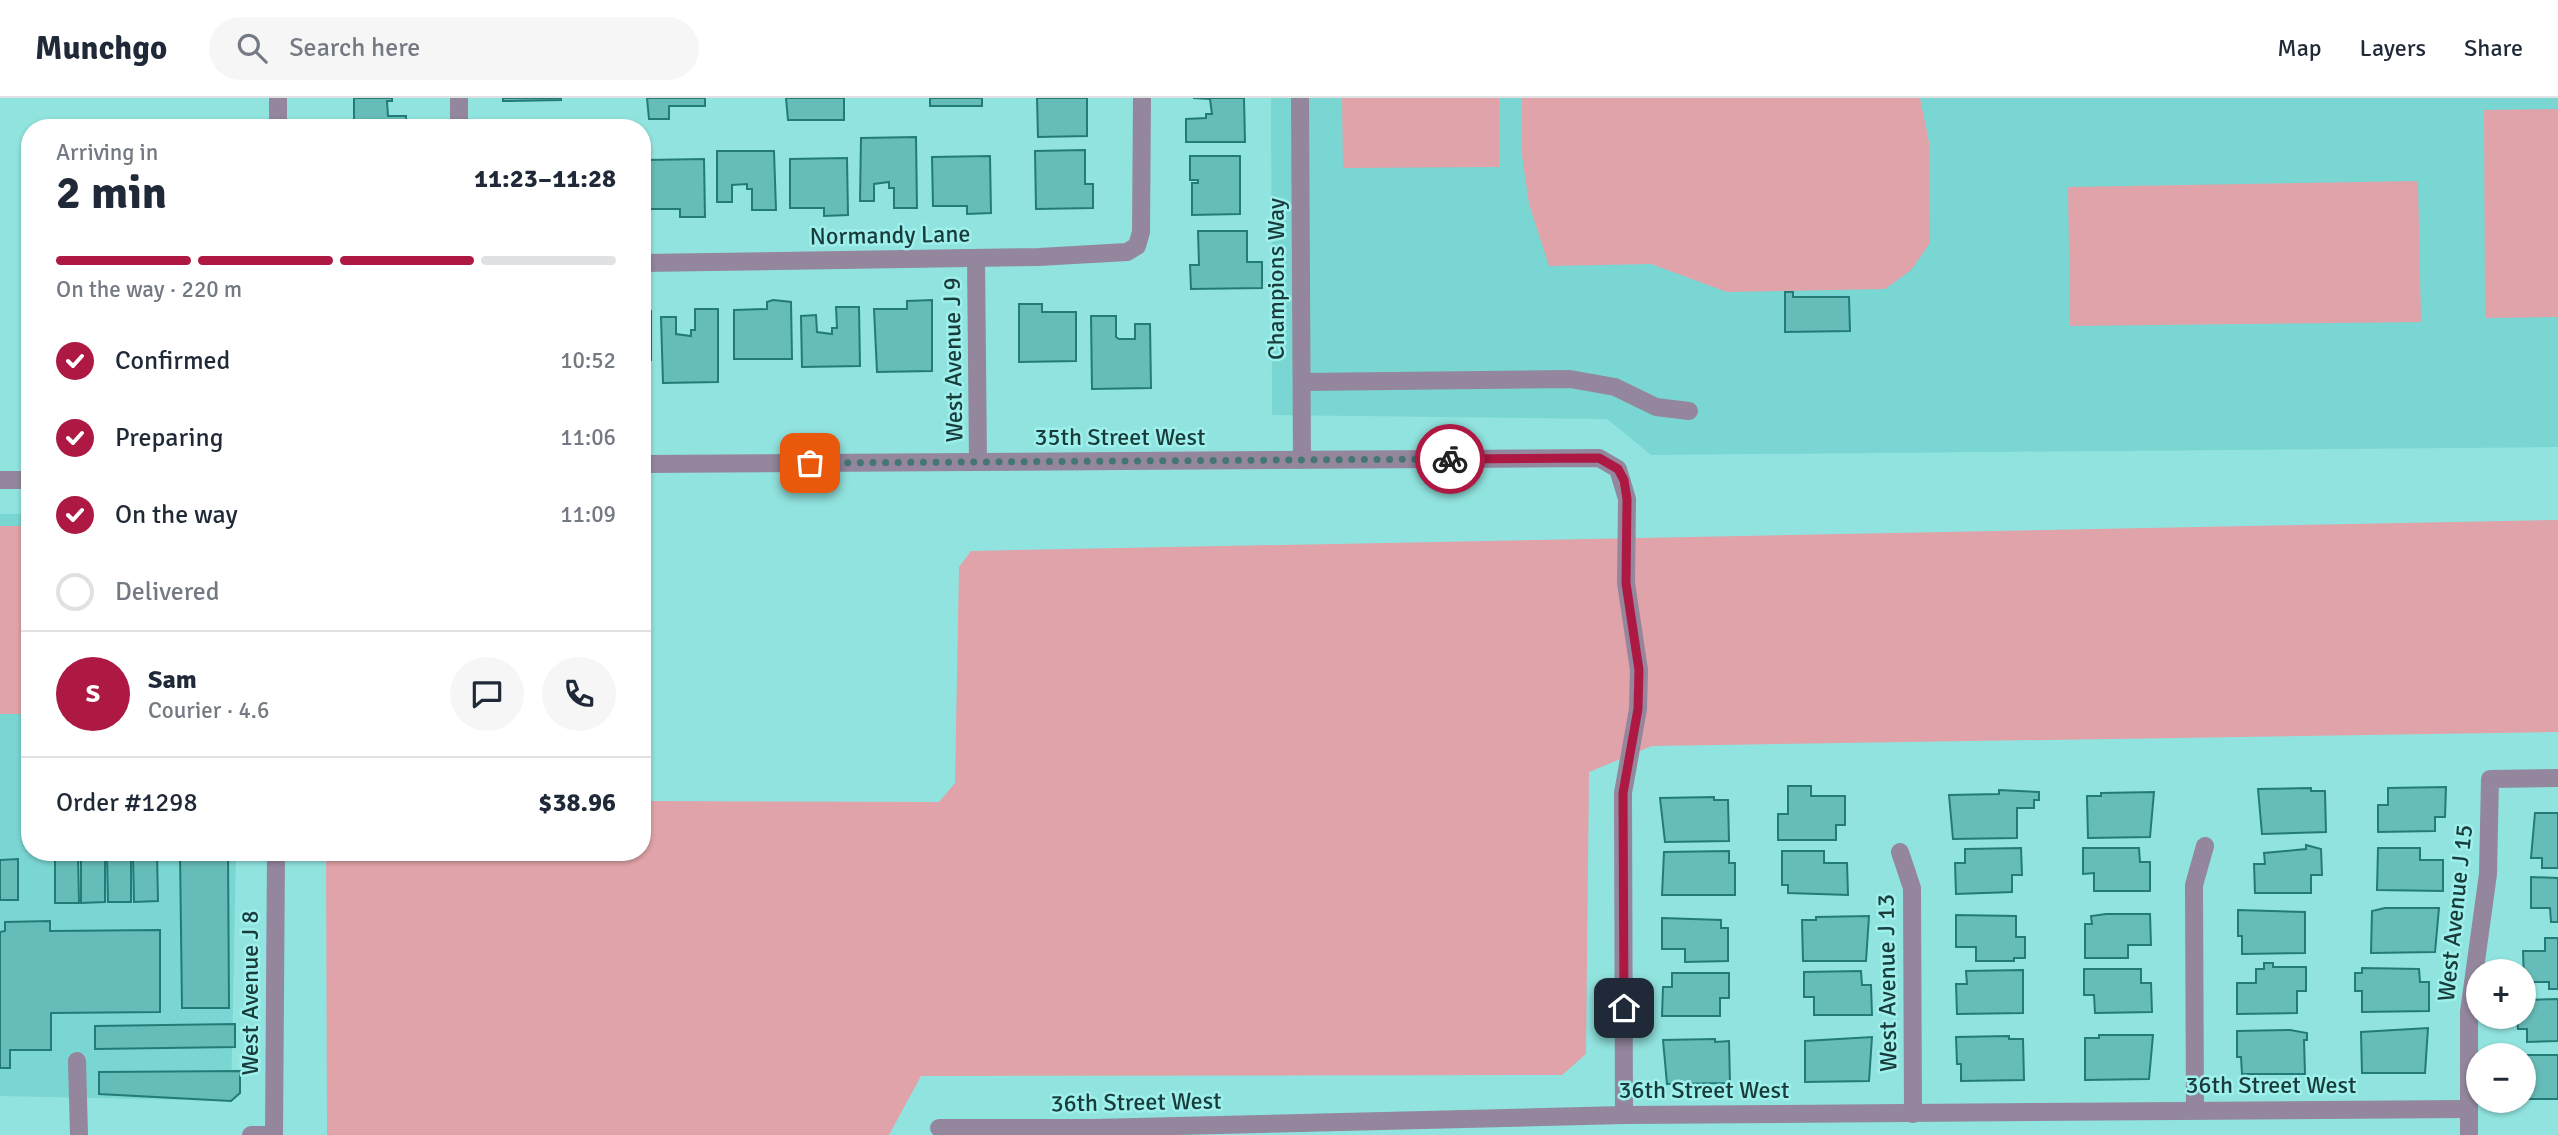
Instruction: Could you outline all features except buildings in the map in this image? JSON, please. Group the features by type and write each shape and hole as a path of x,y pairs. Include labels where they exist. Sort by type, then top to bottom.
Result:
{"street":[{"path":"278,98 278,119"},
{"path":"459,98 459,119"},
{"name":"Normandy Lane","path":"651,263 976,258 1127,252 1137,246 1142,220 1142,98"},
{"name":"Champions Way","path":"1300,98 1302,460"},
{"name":"West Avenue J 9","path":"976,258 978,463"},
{"path":"1302,382 1570,379 1615,387 1656,407 1689,411"},
{"name":"35th Street West","path":"651,464 1599,458 1618,469 1627,499 1626,583 1639,683 1638,709 1623,793 1624,1115"},
{"path":"0,480 21,480"},
{"name":"West Avenue J 15","path":"2469,1043 2469,1012 2488,874 2490,779 2558,778"},
{"path":"2195,1110 2194,885 2205,846"},
{"name":"West Avenue J 13","path":"1900,852 1912,888 1913,1114"},
{"name":"West Avenue J 8","path":"274,1135 276,861"},
{"path":"77,1061 79,1135"},
{"name":"36th Street West","path":"939,1128 1095,1132 1624,1115 2466,1109"},
{"name":"West Avenue J 15","path":"2468,1113 2469,1135"},
{"path":"251,1135 274,1135"}],"shaded area":[{"path":"1271,98 2558,98 2558,447 1651,455 1607,419 1272,415"},
{"path":"1342,98 1499,98 1499,167 1343,168"},
{"path":"1522,98 1920,98 1929,142 1930,243 1911,270 1885,289 1727,292 1651,264 1549,266 1529,204 1522,155"},
{"path":"2558,109 2558,317 2485,318 2484,110"},
{"path":"2418,181 2421,322 2070,326 2068,187"},
{"path":"0,514 21,514 21,861 236,861 231,1101 0,1096"},
{"path":"2558,520 2558,732 1652,746 1589,772 1586,1054 1562,1075 921,1076 889,1135 327,1135 326,861 651,861 651,801 939,802 955,783 959,567 971,551"},
{"path":"0,526 21,526 21,714 0,714"}],"way so far":[{"path":"810,463 1450,459"}],"route":[{"path":"1450,459 1599,458 1618,469 1624,480 1627,499 1626,583 1639,670 1638,709 1623,793 1624,1008"}]}
